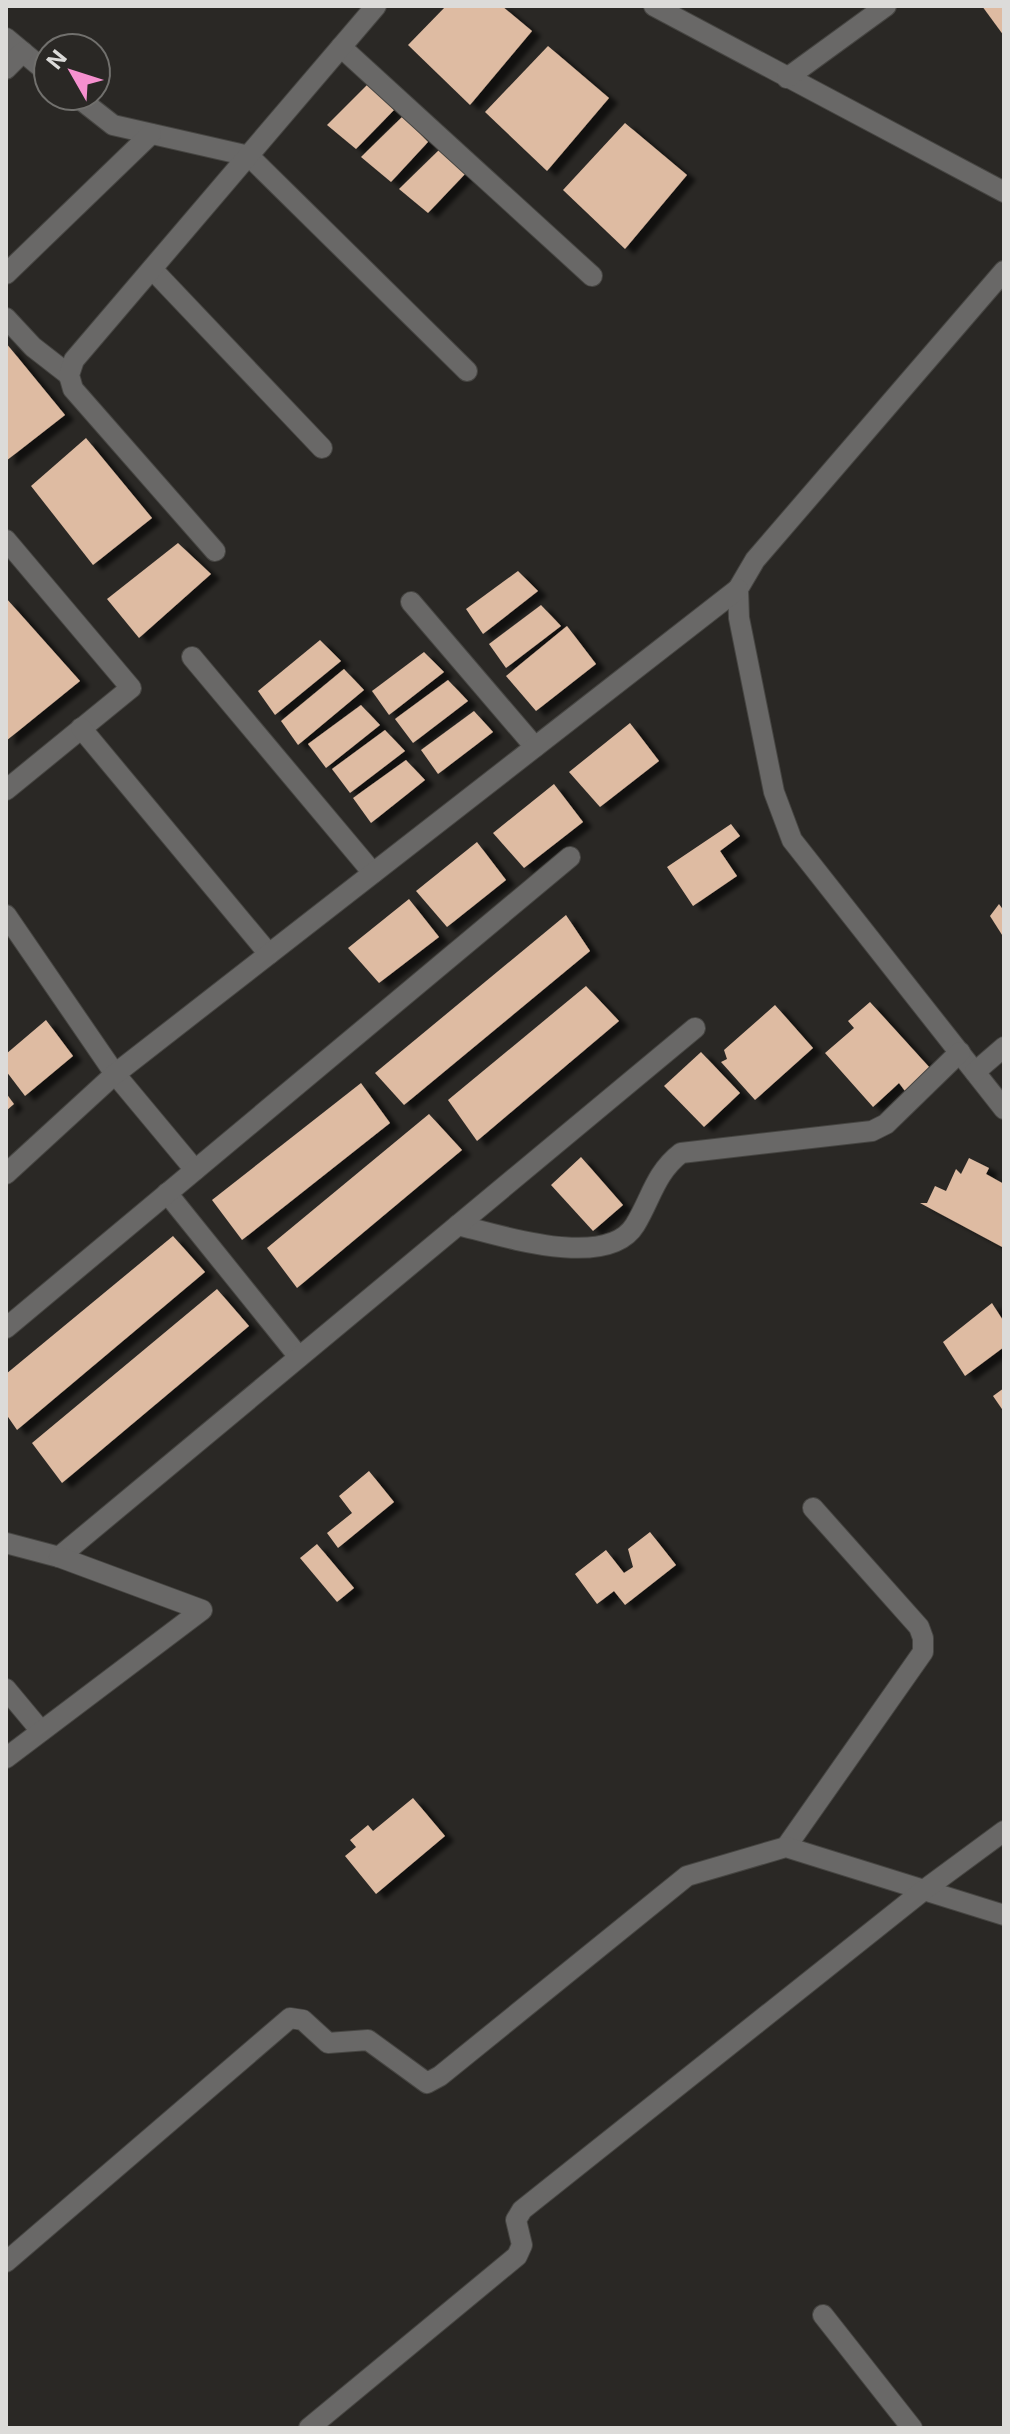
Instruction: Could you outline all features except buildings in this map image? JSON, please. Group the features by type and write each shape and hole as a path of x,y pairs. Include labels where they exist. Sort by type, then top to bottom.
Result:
{"street":[{"path":"215,551 73,389 69,375 74,360 376,6"},
{"path":"654,6 1004,192"},
{"path":"787,78 886,6"},
{"path":"6,38 32,60"},
{"path":"341,47 592,276"},
{"path":"6,69 23,52"},
{"path":"96,112 113,125 249,156 467,371"},
{"path":"6,274 151,134"},
{"path":"152,269 322,448"},
{"path":"6,1174 115,1074 738,589 755,560 1004,271"},
{"path":"6,318 33,347 69,375"},
{"path":"6,540 131,688 6,790"},
{"path":"738,589 739,618 782,820 792,840 1004,1109"},
{"path":"411,602 535,747"},
{"path":"192,657 373,873"},
{"path":"81,728 269,954"},
{"path":"6,1328 570,857"},
{"path":"6,915 115,1074 195,1170"},
{"path":"59,1557 695,1028"},
{"path":"975,1072 1004,1047"},
{"path":"458,1225 557,1248 608,1244 622,1239 634,1227 665,1166 681,1153 872,1131 886,1124 960,1052"},
{"path":"167,1193 299,1357"},
{"path":"786,1847 923,1652 919,1627 813,1508"},
{"path":"6,1543 59,1557 202,1610 6,1758"},
{"path":"6,1689 41,1731"},
{"path":"309,2428 517,2256 522,2245 516,2220 522,2210 924,1890 1004,1831"},
{"path":"6,2262 290,2018 303,2020 328,2043 368,2040 427,2083 440,2076 687,1876 786,1847 1004,1915"},
{"path":"823,2315 912,2428"}]}
